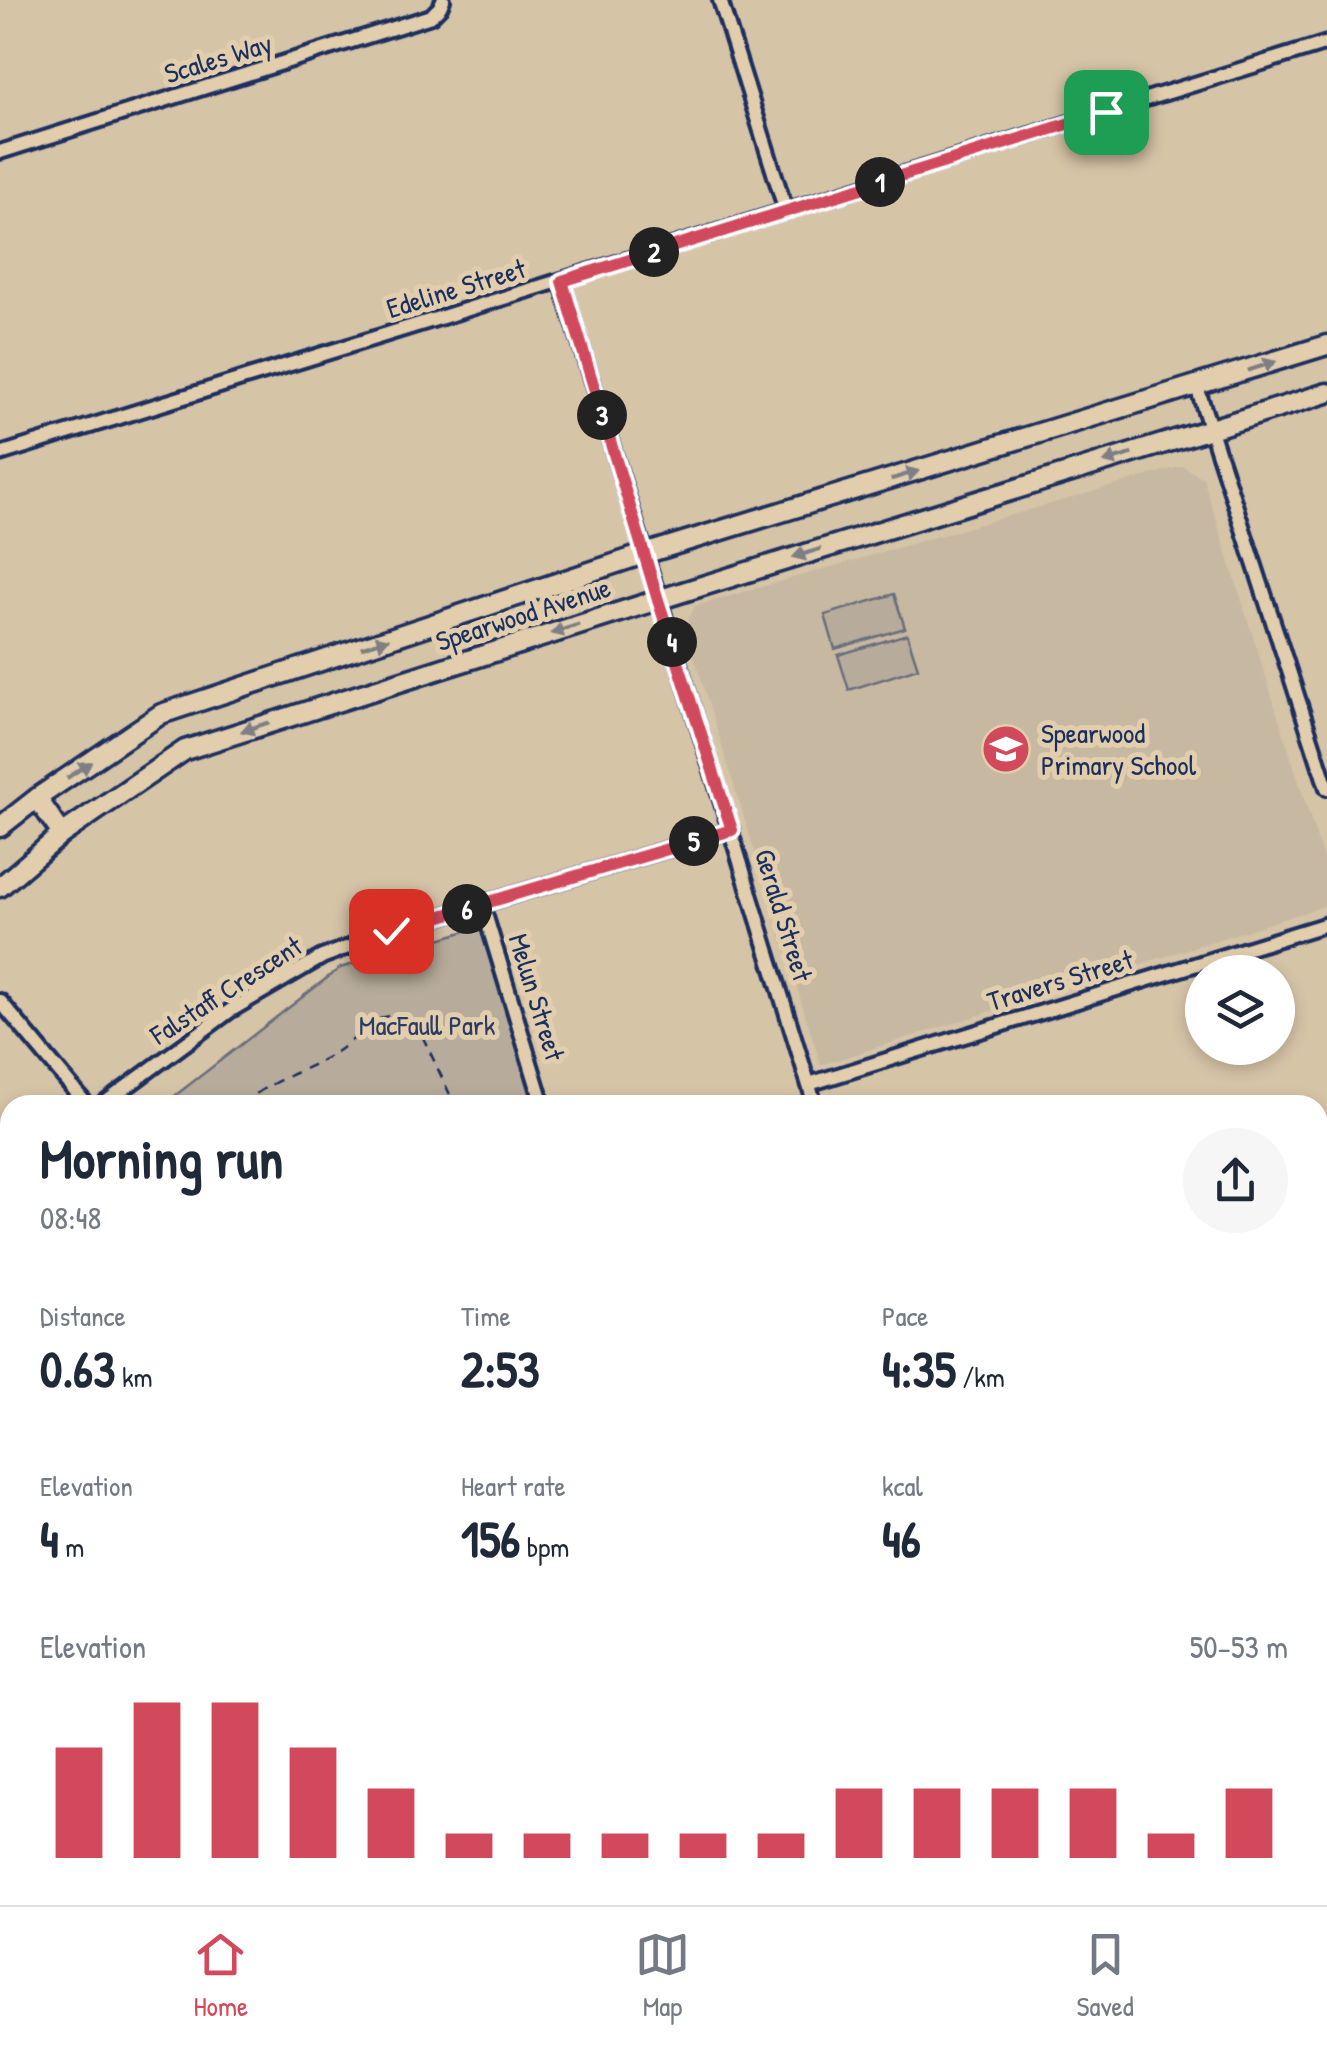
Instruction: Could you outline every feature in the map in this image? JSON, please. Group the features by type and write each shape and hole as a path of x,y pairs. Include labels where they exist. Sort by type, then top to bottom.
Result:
{"main road":[{"name":"Spearwood Avenue","path":"0,827 36,798 161,714 644,554 1327,345"},
{"name":"Spearwood Avenue","path":"0,887 62,834 184,750 1327,393"},
{"path":"36,798 62,834"}],"street":[{"name":"Scales Way","path":"0,152 431,16 443,0"},
{"path":"720,0 786,211"},
{"name":"Edeline Street","path":"0,454 1327,43"},
{"name":"Gerald Street","path":"562,281 812,1095"},
{"path":"1197,386 1327,788"},
{"name":"Falstaff Crescent","path":"115,1095 230,1010 322,957 391,931 732,830"},
{"name":"Melun Street","path":"482,904 540,1095"},
{"name":"Travers Street","path":"809,1084 1327,924"},
{"path":"0,1001 80,1095"}],"path":[{"path":"256,1095 280,1078 337,1052 377,1021 404,1016 419,1028 450,1095"}],"shaded area":[{"name":"Spearwood Primary School","path":"1182,466 1203,478 1327,871 1327,905 821,1065 685,627 695,606"}],"green space":[{"path":"894,594 905,628 835,649 825,615"},
{"path":"907,634 918,668 849,690 838,655"},
{"name":"MacFaull Park","path":"480,927 532,1095 176,1095 340,968"}],"place":[{"name":"Spearwood Primary School","path":"1006,749"}],"route":[{"path":"391,931 732,830 562,281 1106,112"}]}
